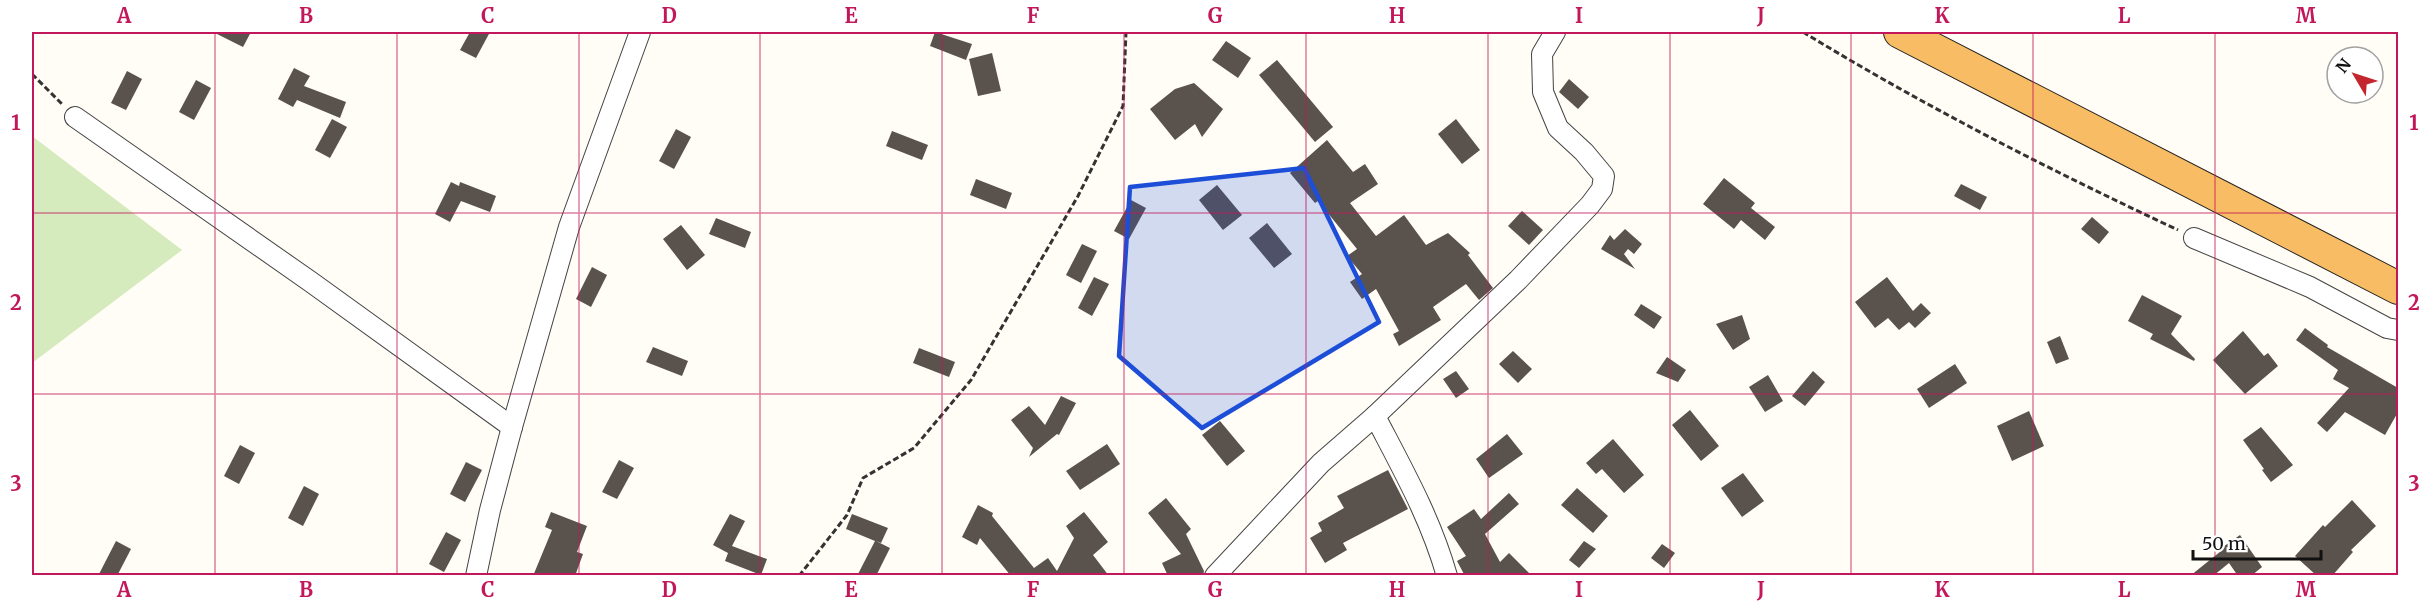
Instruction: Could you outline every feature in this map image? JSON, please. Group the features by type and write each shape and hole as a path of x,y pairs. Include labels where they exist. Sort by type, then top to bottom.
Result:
{"highway":[{"path":"1900,32 2398,288"}],"street":[{"path":"476,576 490,510 568,227 640,32"},
{"path":"1215,576 1321,463 1375,416 1518,280 1590,205 1602,189 1604,176 1584,152 1558,128 1542,92 1542,54 1555,32"},
{"path":"75,117 302,275 512,427"},
{"path":"2194,238 2310,287 2387,328 2398,330"},
{"path":"1375,416 1422,507 1436,539 1447,576"}],"path":[{"path":"799,576 847,515 863,478 914,448 971,380 1078,196 1123,106 1126,32"},
{"path":"1803,32 1864,69 2066,178 2194,238"},
{"path":"32,74 75,117"}],"highlighted area":[{"path":"1304,168 1379,322 1202,428 1119,356 1130,187"}],"green space":[{"path":"32,136 182,250 32,363"}],"building":[{"path":"213,32 251,32 243,47"},
{"path":"470,32 490,32 476,58 460,50"},
{"path":"935,32 972,44 966,60 930,46"},
{"path":"1226,41 1251,58 1238,78 1212,60"},
{"path":"992,53 1001,91 978,96 969,59"},
{"path":"1277,60 1333,127 1315,142 1259,75"},
{"path":"294,68 310,76 304,86 346,102 340,118 297,100 293,107 278,99"},
{"path":"127,71 142,79 126,110 111,103"},
{"path":"1569,79 1589,97 1578,109 1559,92"},
{"path":"196,80 211,88 194,120 179,112"},
{"path":"1194,83 1223,109 1202,137 1195,124 1175,140 1150,109 1175,89"},
{"path":"332,119 347,127 330,158 315,150"},
{"path":"1456,119 1480,150 1462,164 1438,134"},
{"path":"676,129 691,137 674,169 659,161"},
{"path":"892,131 928,145 922,160 886,146"},
{"path":"1327,140 1353,172 1365,164 1378,184 1350,203 1376,236 1404,215 1426,245 1448,233 1470,253 1468,255 1493,288 1479,300 1466,284 1433,307 1441,320 1399,346 1393,334 1399,331 1376,289 1362,299 1350,282 1362,274 1347,256 1357,249 1318,201 1315,203 1290,173"},
{"path":"1724,178 1755,203 1751,208 1775,227 1765,240 1741,220 1734,229 1703,204"},
{"path":"976,179 1012,193 1006,209 970,195"},
{"path":"451,182 459,186 460,182 496,196 490,212 461,201 450,222 435,214"},
{"path":"1961,184 1987,197 1980,210 1954,196"},
{"path":"1217,185 1242,215 1223,230 1199,200"},
{"path":"1131,200 1146,208 1129,239 1114,231"},
{"path":"1522,211 1543,230 1529,245 1508,226"},
{"path":"2092,217 2109,232 2099,244 2081,229"},
{"path":"716,218 751,232 745,248 709,234"},
{"path":"1267,223 1292,254 1274,268 1249,238"},
{"path":"681,225 705,255 687,270 663,239"},
{"path":"1625,229 1642,244 1634,254 1628,249 1624,254 1635,269 1601,249 1610,235 1614,240"},
{"path":"1082,244 1097,251 1081,283 1066,275"},
{"path":"592,267 607,275 591,307 576,299"},
{"path":"1094,277 1109,284 1092,316 1078,308"},
{"path":"1887,277 1913,311 1921,303 1931,313 1915,328 1909,322 1899,330 1888,318 1875,328 1855,302"},
{"path":"2142,295 2182,316 2171,334 2195,359 2194,361 2150,339 2153,334 2128,321"},
{"path":"1641,304 1662,317 1654,329 1634,315"},
{"path":"1742,315 1750,339 1733,350 1716,324"},
{"path":"2305,328 2328,345 2327,347 2398,388 2398,412 2385,435 2345,412 2327,432 2317,423 2349,388 2333,379 2338,370 2296,340"},
{"path":"2243,331 2264,356 2268,353 2278,366 2245,394 2213,360"},
{"path":"2060,336 2069,359 2056,364 2047,342"},
{"path":"653,347 688,361 682,376 646,362"},
{"path":"919,348 955,362 949,377 913,363"},
{"path":"1513,351 1532,369 1518,383 1499,364"},
{"path":"1667,357 1686,370 1678,382 1656,373"},
{"path":"1955,364 1967,383 1929,408 1917,389"},
{"path":"1456,371 1469,389 1456,398 1443,379"},
{"path":"1813,371 1825,382 1805,406 1792,396"},
{"path":"1768,375 1783,401 1765,412 1749,387"},
{"path":"1061,396 1076,403 1059,435 1057,434 1029,457 1033,448 1011,420 1029,406 1045,425"},
{"path":"1690,410 1719,446 1701,461 1672,425"},
{"path":"2029,411 2044,446 2012,461 1997,426"},
{"path":"1220,421 1245,451 1227,466 1202,435"},
{"path":"2261,427 2293,465 2271,482 2243,440"},
{"path":"1507,434 1523,454 1489,478 1476,459"},
{"path":"1613,439 1644,475 1624,493 1602,469 1596,474 1586,463"},
{"path":"1107,444 1120,464 1080,490 1066,471"},
{"path":"240,445 255,453 239,484 224,476"},
{"path":"619,460 634,468 617,499 602,492"},
{"path":"466,462 482,470 465,502 450,494"},
{"path":"1388,470 1408,509 1343,543 1347,550 1325,563 1310,538 1322,531 1318,523 1344,508 1337,496"},
{"path":"1743,473 1764,501 1742,517 1721,488"},
{"path":"304,486 319,494 303,526 288,518"},
{"path":"1577,488 1608,516 1593,533 1561,505"},
{"path":"1509,493 1519,504 1485,534 1500,562 1509,553 1532,576 1465,576 1457,561 1466,556 1447,527 1474,509 1481,519"},
{"path":"1166,498 1191,529 1186,534 1204,571 1203,576 1168,576 1162,563 1181,554 1148,513"},
{"path":"2352,500 2376,526 2351,550 2353,552 2332,576 2317,576 2295,556 2323,525 2325,527"},
{"path":"978,505 993,513 992,516 1034,568 1048,558 1057,571 1074,538 1066,526 1084,512 1108,542 1093,555 1109,576 1011,576 980,538 977,545 962,537"},
{"path":"551,512 587,526 577,552 583,554 575,576 533,576 552,530 545,527"},
{"path":"730,514 745,521 732,546 767,559 761,575 725,561 728,553 713,545"},
{"path":"852,514 888,528 881,543 876,541 890,548 876,576 857,576 875,541 846,529"},
{"path":"446,532 461,540 444,572 429,564"},
{"path":"2240,535 2262,567 2251,576 2238,576 2229,563 2213,576 2190,576 2221,551 2220,549"},
{"path":"116,541 131,549 117,576 98,576"},
{"path":"1584,541 1596,549 1579,568 1569,560"},
{"path":"1662,544 1675,553 1664,568 1651,558"}]}
